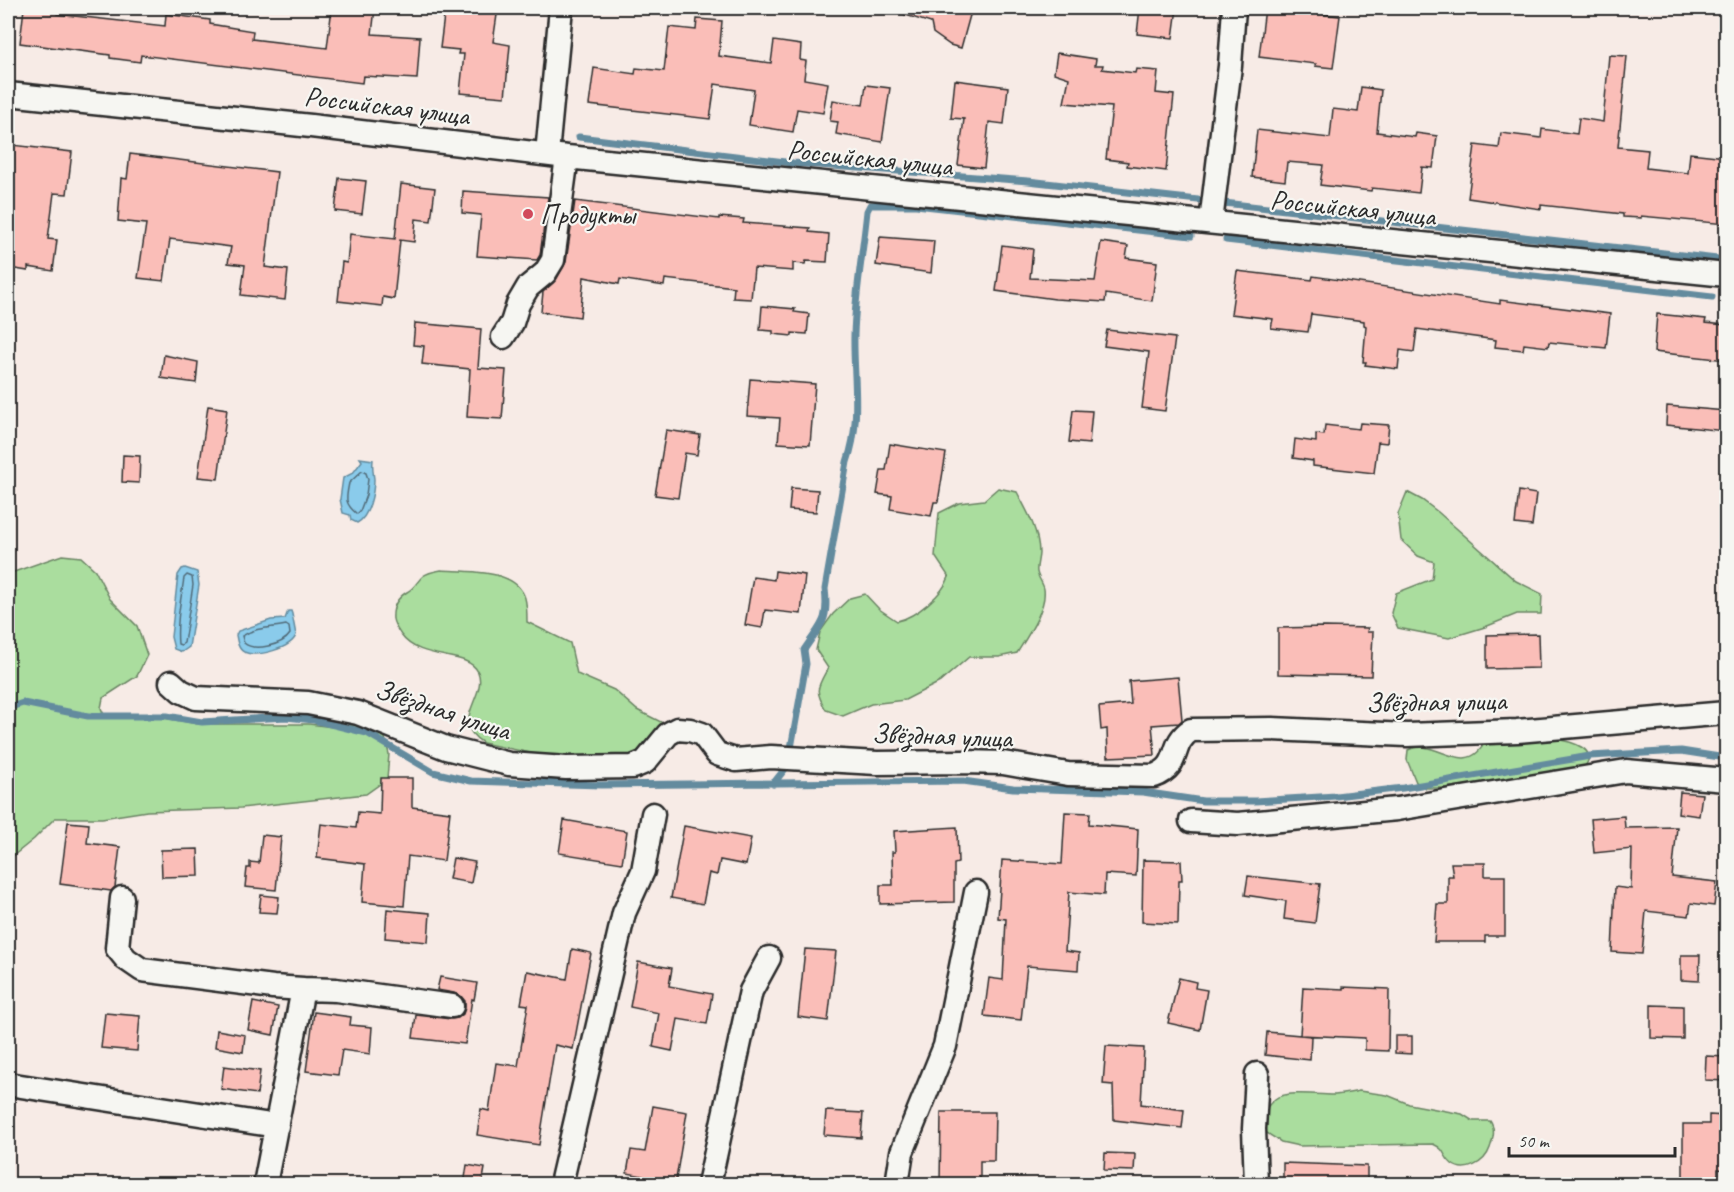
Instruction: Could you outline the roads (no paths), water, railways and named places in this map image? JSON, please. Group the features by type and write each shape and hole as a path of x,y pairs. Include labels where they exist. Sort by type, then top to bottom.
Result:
{"street":[{"path":"503,337 512,324 518,304 528,287 545,273 553,260 561,8"},
{"path":"1211,222 1230,66 1234,8"},
{"name":"Российская улица","path":"8,94 557,155 1726,275"},
{"name":"Звёздная улица","path":"171,682 181,692 196,698 308,703 358,713 447,748 474,756 509,764 566,768 633,767 645,762 668,734 677,729 702,734 717,754 735,760 771,757 877,763 983,762 1003,763 1068,774 1154,776 1164,772 1172,764 1180,737 1191,730 1272,729 1418,734 1517,730 1726,713"},
{"path":"1191,821 1238,824 1398,809 1626,771 1726,780"},
{"path":"561,1185 624,913 643,871 653,814"},
{"path":"897,1185 902,1152 945,1046 976,892"},
{"path":"122,898 117,948 126,959 142,970 273,987 336,990 452,1006"},
{"path":"709,1185 751,991 769,958"},
{"path":"266,1185 303,989"},
{"path":"1256,1185 1254,1129 1257,1074"},
{"path":"8,1084 278,1126"}],"water":[{"path":"360,458 373,460 374,485 368,510 357,523 351,520 350,515 343,513 340,499 343,478 353,473 362,461"},
{"path":"185,568 197,572 199,585 189,647 182,652 174,649 171,637 178,575"},
{"path":"288,611 291,611 296,635 288,644 273,651 257,654 250,654 240,649 236,635 238,631 271,620 285,619"}],"waterway":[{"path":"579,137 793,163 1028,181 1198,200"},
{"path":"1224,203 1726,260"},
{"path":"791,748 806,664 804,650 825,616 825,589 847,462 852,446 856,415 854,351 857,289 867,211 870,205 916,205 1191,236"},
{"path":"1226,240 1712,297"},
{"path":"8,708 23,703 88,716 167,716 202,722 286,717 314,720 367,733 433,772 471,781 601,785 963,781 1013,788 1143,792 1203,801 1255,801 1336,796 1403,788 1590,756 1681,751 1726,758"},
{"path":"773,784 788,765"}],"place":[{"name":"Продукты","path":"528,214"}]}
